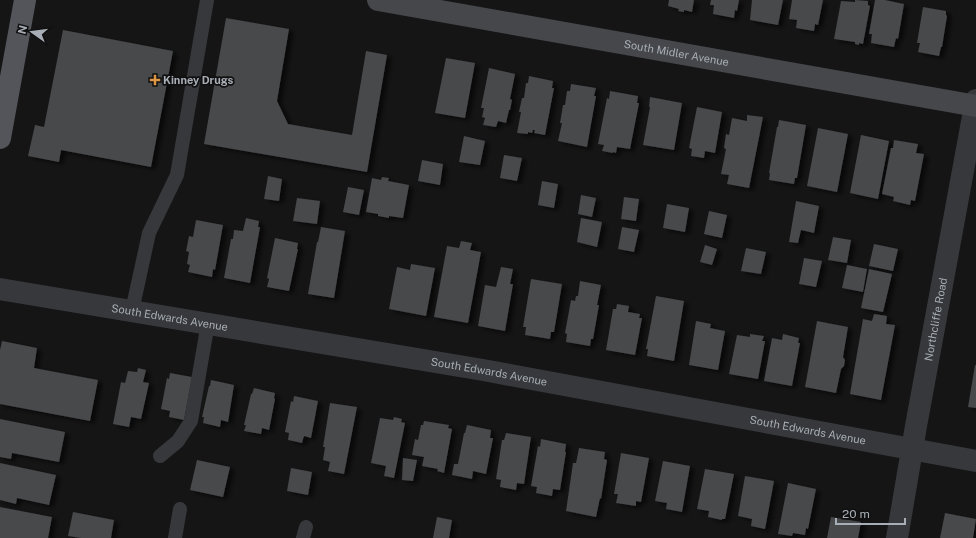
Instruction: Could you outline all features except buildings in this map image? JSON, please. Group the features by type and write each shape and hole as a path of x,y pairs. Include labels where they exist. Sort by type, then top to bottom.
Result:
{"main road":[{"path":"0,138 25,0"},
{"name":"South Midler Avenue","path":"378,0 976,104"}],"street":[{"name":"Northcliffe Road","path":"896,538 911,450 976,104"},
{"name":"South Edwards Avenue","path":"0,289 483,370 976,461"}],"lane":[{"path":"132,311 149,233 177,175 207,0"},
{"path":"160,456 178,441 191,422 208,323"},
{"path":"175,538 180,509"}],"place":[{"name":"Kinney Drugs","path":"155,80"}]}
